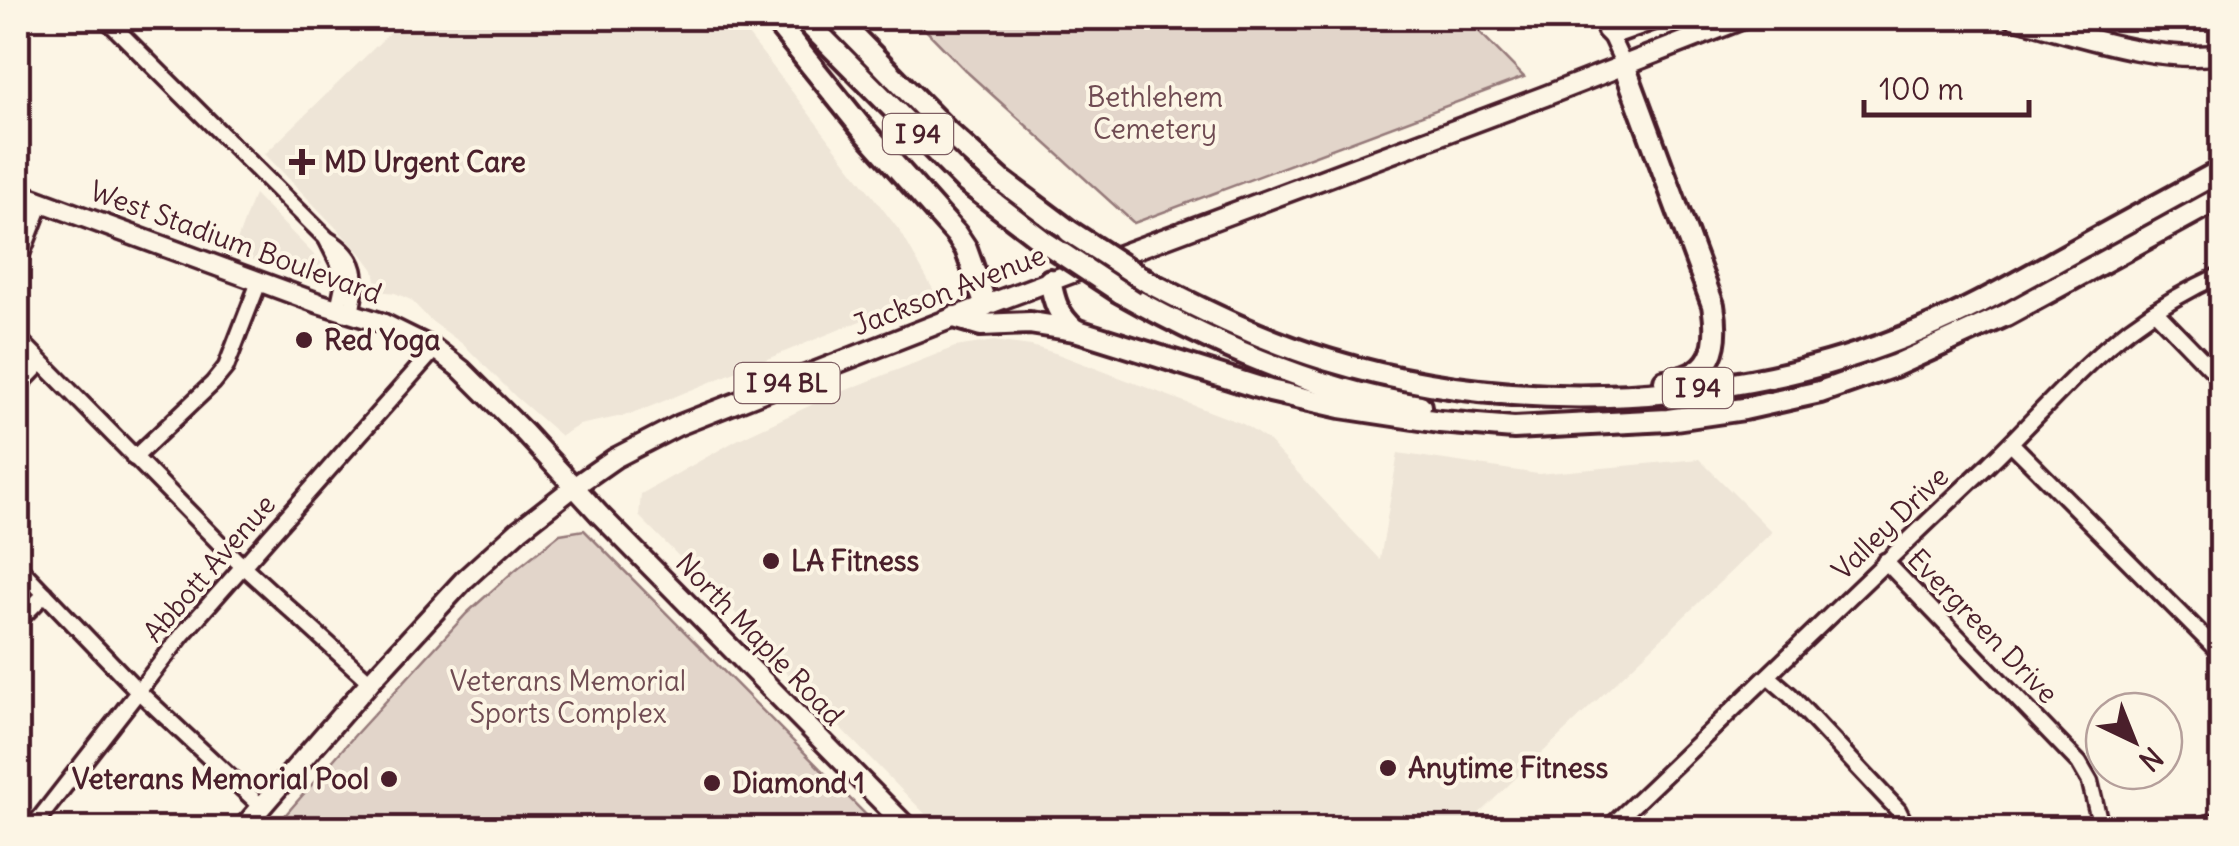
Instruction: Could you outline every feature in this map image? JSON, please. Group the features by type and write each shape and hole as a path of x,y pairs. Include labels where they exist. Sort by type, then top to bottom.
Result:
{"highway":[{"path":"773,18 860,126 956,234 966,249 986,304"},
{"name":"I 94","path":"802,18 966,182 1120,292 1251,357 1406,404 1468,413 1611,423 1668,420 1820,392 1894,366 2006,316 2222,198"},
{"name":"I 94","path":"836,18 1001,180 1069,231 1148,282 1211,314 1325,359 1425,383 1493,392 1628,396 1752,380 1867,351 1922,330 1993,295 2222,170"},
{"path":"1554,396 1690,376 1707,362 1716,339 1713,306 1624,65"},
{"path":"1050,280 1058,311 1076,330"},
{"path":"954,318 981,325 1030,322 1076,330 1270,391 1341,408 1514,428 1611,423"}],"main road":[{"name":"Jackson Avenue","path":"243,828 464,580 519,530 615,458 679,425 986,304 1745,18"},
{"path":"2013,18 2159,53 2222,54"},
{"name":"West Stadium Boulevard","path":"18,193 382,323 435,349 462,370 575,486"},
{"name":"North Maple Road","path":"575,486 908,828"}],"street":[{"path":"106,18 326,239 345,276 345,311"},
{"path":"1591,18 1611,37"},
{"path":"1599,18 1624,65"},
{"path":"1611,37 1664,18"},
{"path":"18,264 42,202"},
{"name":"Valley Drive","path":"1609,828 2103,352 2154,311 2222,274"},
{"path":"134,458 226,367 259,282"},
{"path":"2154,311 2222,380"},
{"path":"18,338 242,566 370,682"},
{"name":"Abbott Avenue","path":"32,828 182,634 435,349"},
{"path":"18,387 41,364"},
{"path":"2011,443 2222,655"},
{"name":"Evergreen Drive","path":"1885,562 2079,762 2090,782 2101,828"},
{"path":"18,566 138,691 262,806"},
{"path":"18,621 45,594"},
{"path":"1768,676 1898,810 1907,828"}],"shaded area":[{"path":"405,18 731,18 902,234 934,291 632,414 579,425 561,436 411,300 378,291 374,270 366,259 265,154"},
{"path":"254,194 322,263 308,280 233,252"},
{"path":"994,341 1055,353 1243,424 1267,440 1380,560 1398,453 1538,474 1699,459 1772,532 1464,828 939,828 754,640 740,618 639,516 641,494 737,440 824,399 955,347"}],"green space":[{"name":"Bethlehem Cemetery","path":"914,18 1466,18 1524,77 1134,223 966,71"},
{"name":"Veterans Memorial Sports Complex","path":"584,530 879,828 274,828 467,613 560,534"}],"place":[{"name":"MD Urgent Care","path":"302,162"},
{"name":"Red Yoga","path":"304,340"},
{"name":"LA Fitness","path":"771,561"},
{"name":"Anytime Fitness","path":"1388,768"},
{"name":"Veterans Memorial Pool","path":"389,779"},
{"name":"Diamond 1","path":"712,783"}]}
